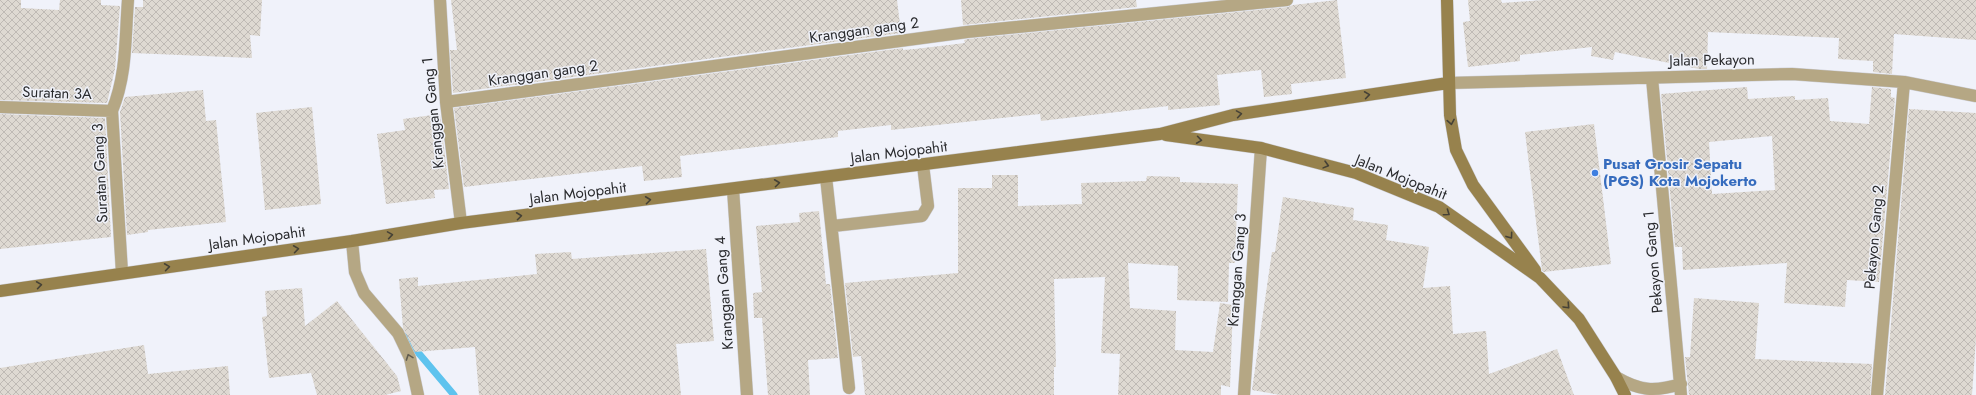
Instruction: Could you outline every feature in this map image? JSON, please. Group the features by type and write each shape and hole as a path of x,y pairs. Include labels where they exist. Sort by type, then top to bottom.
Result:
{"main road":[{"path":"1447,0 1448,83 1450,115 1456,150 1473,185 1540,278"},
{"name":"Jalan Mojopahit","path":"0,291 461,224 1160,134 1233,115 1448,83"},
{"name":"Jalan Mojopahit","path":"1160,134 1261,148 1356,173 1439,207 1540,278 1580,319 1616,377 1625,395"}],"street":[{"name":"Suratan Gang 3","path":"122,273 112,111 120,92 123,78 128,0"},
{"name":"Kranggan Gang 1","path":"440,0 446,102 461,224"},
{"name":"Kranggan gang 2","path":"446,102 967,32 1287,0"},
{"name":"Jalan Pekayon","path":"1448,83 1792,74 1904,82 1976,96"},
{"name":"Pekayon Gang 1","path":"1652,78 1681,389"},
{"name":"Pekayon Gang 2","path":"1876,395 1904,82"},
{"name":"Suratan 3A","path":"0,107 112,111"},
{"name":"Kranggan Gang 3","path":"1244,395 1261,148"},
{"path":"833,226 922,216 928,206 923,165"},
{"path":"826,177 833,226 850,388"},
{"name":"Kranggan Gang 4","path":"733,189 747,395"},
{"path":"352,241 355,272 364,293 398,333 410,358 418,395"},
{"path":"1616,377 1631,385 1649,390 1667,388 1681,389"}],"building":[{"path":"0,0 21,0 21,8 59,10 60,0 101,0 101,5 120,6 115,69 107,103 0,100"},
{"path":"143,0 262,0 260,36 250,35 252,58 132,53 135,7 143,7"},
{"path":"451,0 897,0 901,33 453,93 450,50 457,50"},
{"path":"961,0 1136,0 1137,7 963,25"},
{"path":"1337,0 1346,78 1291,84 1292,94 1264,97 1261,70 1217,75 1220,105 1168,110 1168,106 1041,121 1040,114 891,130 891,125 838,131 838,137 680,156 682,177 644,181 642,166 464,187 454,108 903,48 903,50 965,43 964,40 968,39 1288,7 1293,5"},
{"path":"1468,0 1501,0 1502,3 1543,0 1976,0 1976,40 1894,34 1892,74 1873,72 1873,61 1838,59 1839,38 1708,32 1707,69 1699,69 1615,52 1613,60 1591,56 1592,47 1520,55 1520,61 1468,67 1463,22 1470,21"},
{"path":"1747,87 1748,99 1795,96 1795,100 1828,98 1830,121 1869,124 1872,87 1891,89 1891,97 1895,98 1879,282 1847,280 1845,307 1784,303 1787,263 1683,270 1682,247 1675,247 1661,94","holes":["1772,136 1775,190 1712,194 1709,142"]},
{"path":"203,90 206,121 216,120 226,222 148,230 148,232 127,235 120,112 125,97"},
{"path":"312,107 321,204 265,210 256,113"},
{"path":"1909,109 1976,113 1976,338 1972,395 1885,395"},
{"path":"0,114 105,118 111,237 0,249"},
{"path":"440,114 449,189 434,190 435,198 386,204 377,134 405,130 403,119"},
{"path":"1594,124 1611,264 1544,272 1542,270 1525,132"},
{"path":"992,175 1018,175 1018,206 1082,204 1081,183 1146,181 1147,176 1180,177 1180,182 1238,184 1235,263 1229,263 1228,302 1177,300 1178,266 1128,263 1130,308 1176,311 1175,350 1213,352 1220,303 1233,305 1230,387 1221,385 1221,395 1118,395 1120,354 1101,353 1105,277 1054,279 1056,367 1054,367 1054,395 865,395 861,356 853,357 845,283 958,273 958,188 992,188"},
{"path":"1283,197 1354,208 1353,220 1388,225 1386,240 1429,247 1423,288 1450,286 1453,334 1486,331 1489,374 1557,349 1574,395 1280,395 1252,390 1272,252 1275,252"},
{"path":"819,211 826,284 830,284 838,358 808,360 810,395 768,395 762,318 754,318 753,293 762,292 756,226 800,222 799,213"},
{"path":"706,249 714,341 676,344 681,395 479,395 475,347 415,352 403,328 399,279 418,277 418,286 537,274 535,254 571,252 572,259"},
{"path":"302,288 305,326 337,301 397,376 401,391 385,395 317,395 311,373 269,378 262,317 267,316 265,291"},
{"path":"1694,298 1759,303 1755,359 1872,364 1870,395 1689,395 1685,357 1690,357"},
{"path":"144,345 148,374 228,366 230,395 0,395 0,368"}],"waterway":[{"path":"405,337 454,395"}],"place":[{"name":"Pusat Grosir Sepatu (PGS) Kota Mojokerto","path":"1595,173"}]}
